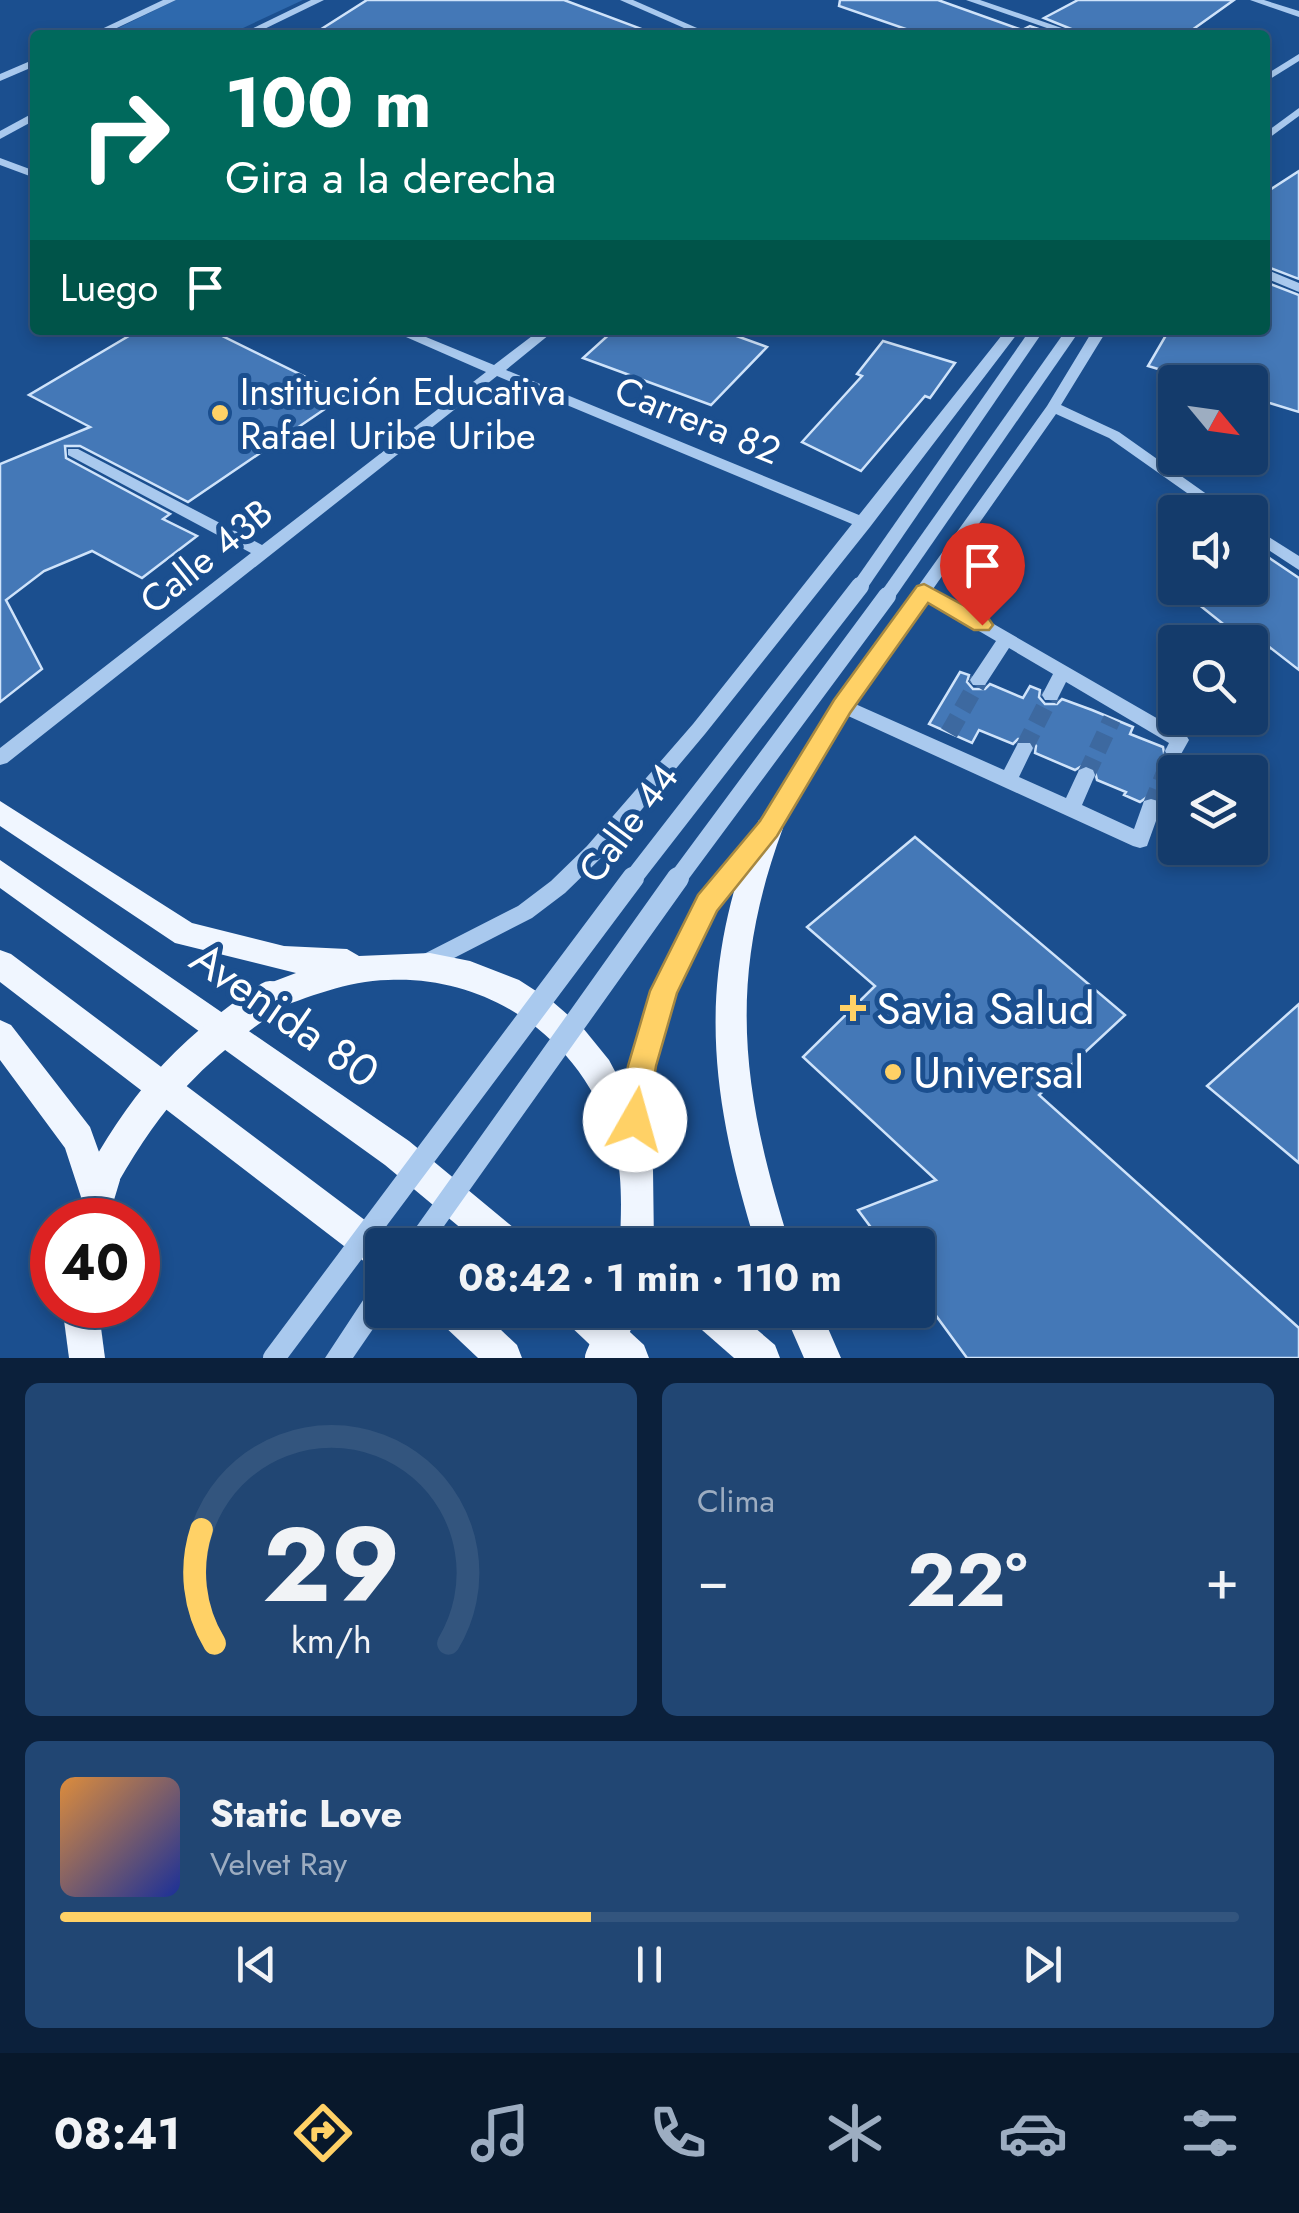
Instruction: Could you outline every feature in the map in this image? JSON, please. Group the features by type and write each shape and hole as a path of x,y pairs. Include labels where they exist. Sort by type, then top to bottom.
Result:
{"main road":[{"path":"0,812 185,934 284,959 423,965 479,977 531,1001 575,1038 610,1086 632,1146 638,1195 637,1228"},
{"path":"768,828 743,903 732,972 734,1082 750,1170 768,1228"},
{"name":"Avenida 80","path":"0,872 381,1142 487,1228"},
{"path":"0,964 365,1241"},
{"path":"97,1197 134,1118 174,1069 221,1028 270,997 328,975 387,966"},
{"path":"0,1035 78,1138 97,1197"},
{"path":"83,1328 86,1358"},
{"path":"473,1328 504,1358"},
{"path":"599,1328 631,1358"},
{"path":"601,1358 614,1328"},
{"path":"728,1328 762,1358"},
{"path":"809,1328 823,1358"}],"street":[{"path":"105,30 170,0"},
{"path":"255,30 318,0"},
{"path":"626,0 696,30"},
{"path":"971,0 1062,30"},
{"path":"1255,0 1299,14"},
{"path":"1270,76 1299,57"},
{"path":"0,78 30,64"},
{"path":"1270,134 1299,111"},
{"path":"0,136 30,118"},
{"path":"0,162 30,173"},
{"path":"1270,275 1299,288"},
{"name":"Carrera 82","path":"409,335 864,523"},
{"name":"Calle 43B","path":"0,758 541,335"},
{"name":"Calle 44","path":"423,965 525,912 558,888 594,852 699,729 1009,335"},
{"name":"Calle 44","path":"274,1358 686,808 860,586 1034,335"},
{"name":"Calle 44","path":"429,1228 620,958 887,596 1070,335"},
{"path":"632,1146 642,1066 664,991 708,903 768,828 842,706 1053,407 1097,335"},
{"path":"1053,407 1114,436 1199,495"},
{"path":"73,452 262,552"},
{"path":"1268,542 1299,564"},
{"path":"924,591 1063,672 1115,712 1180,740 1174,752"},
{"path":"979,680 1006,639"},
{"path":"1052,695 1063,672"},
{"path":"842,706 944,741 1008,780 1140,840 1151,808"},
{"path":"1008,780 1024,748"},
{"path":"1071,809 1086,775"},
{"path":"338,1358 365,1319"}],"shaded area":[{"path":"176,0 303,0 239,30 114,30"}],"building":[{"path":"367,0 564,0 644,30 320,30"},
{"path":"840,0 938,0 1022,30 909,30 839,6"},
{"path":"1078,0 1234,0 1192,30 1074,30 1044,18"},
{"path":"1299,171 1299,279 1270,268 1270,190"},
{"path":"1270,284 1299,295 1299,412 1268,403 1268,365 1158,365 1158,369 1148,366 1166,335 1270,335"},
{"path":"131,335 220,335 344,396 188,502 80,446 65,446 66,458 170,514 163,519 197,536 142,578 92,551 44,571 6,600 42,669 0,702 0,464 90,427 29,395"},
{"path":"608,335 734,335 767,347 711,405 583,358"},
{"path":"883,341 955,363 930,398 925,396 861,471 802,442 862,376 857,374"},
{"path":"1268,557 1299,578 1299,670 1268,646 1268,625 1224,625 1199,605 1268,605"},
{"path":"960,672 969,675 967,682 973,689 985,689 990,684 1023,698 1030,686 1040,690 1039,697 1045,704 1057,704 1062,699 1133,727 1130,734 1163,747 1164,755 1158,755 1158,797 1150,795 1140,802 1124,795 1126,792 1097,780 1094,767 1085,764 1075,770 1035,753 1036,746 1030,739 1018,739 1013,744 979,730 972,743 929,724"},
{"path":"915,837 1125,1015 1039,1095 1299,1328 1299,1358 967,1358 935,1314 935,1228 871,1228 858,1210 936,1180 803,1057 875,986 807,927"},
{"path":"1299,1004 1299,1163 1207,1086"}],"tunnel":[{"path":"949,733 979,680"},
{"path":"1024,748 1051,695"},
{"path":"1086,775 1112,719"},
{"path":"1151,807 1174,751"}],"place":[{"name":"Institución Educativa Rafael Uribe Uribe","path":"220,413"},
{"name":"Savia Salud","path":"853,1008"},
{"name":"Universal","path":"893,1072"}],"route":[{"path":"635,1120 642,1066 664,991 708,903 768,828 842,706 924,591 982,625"}]}
